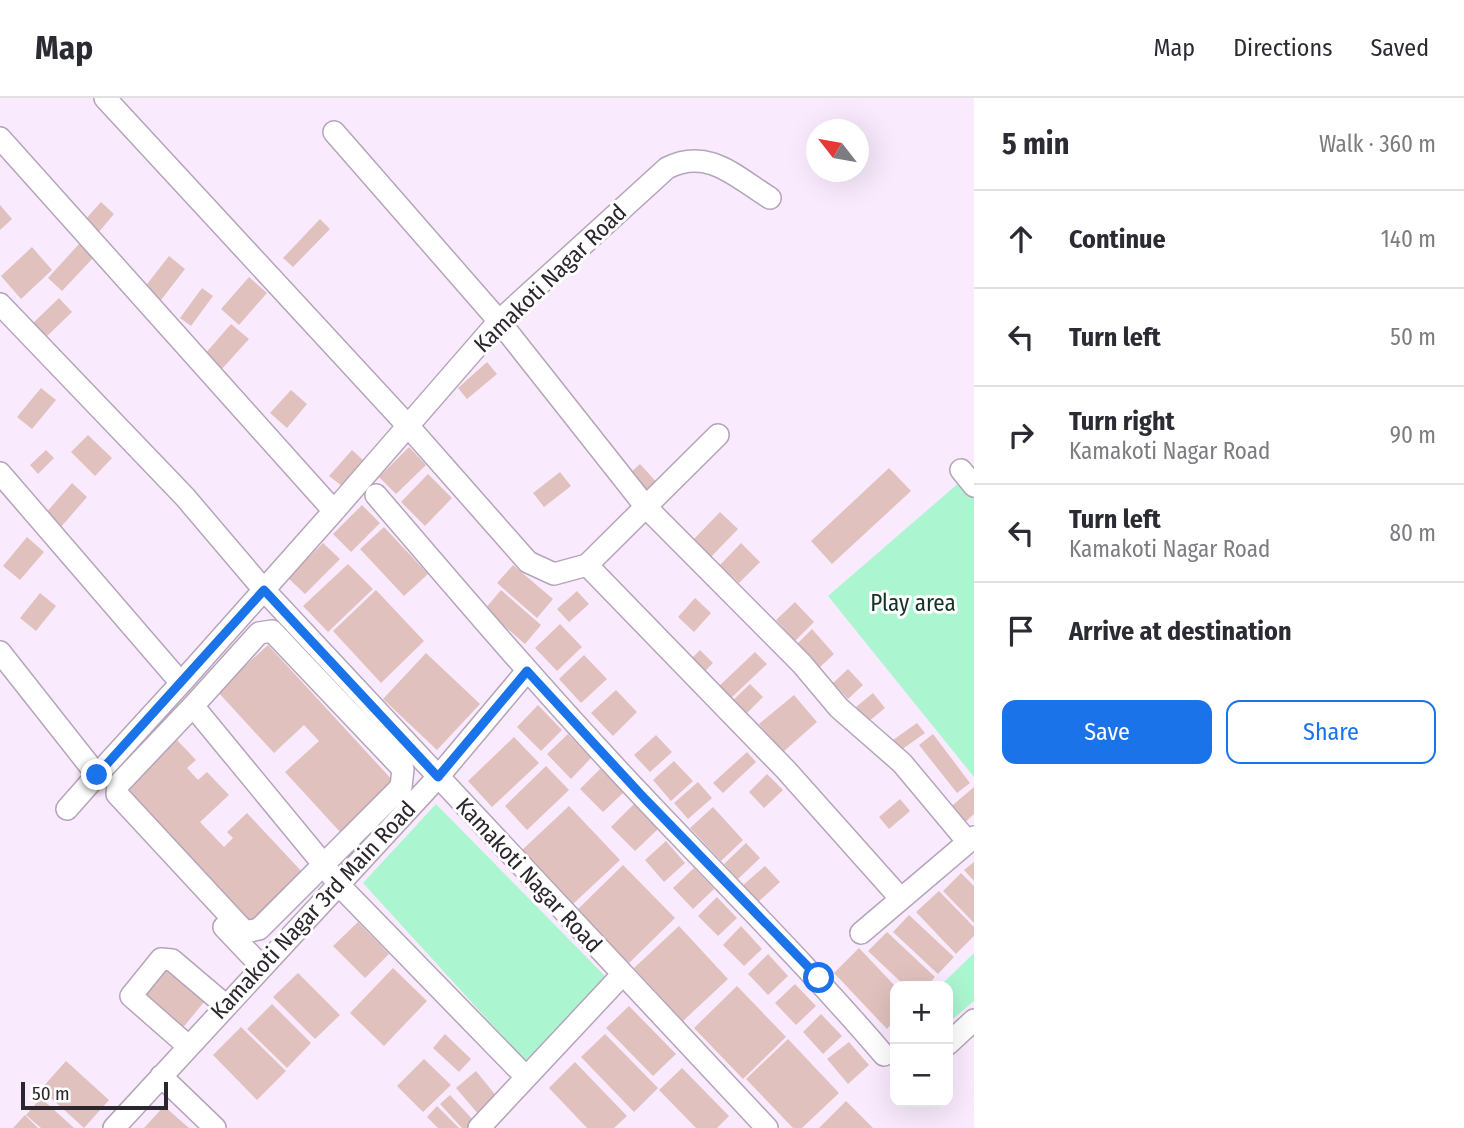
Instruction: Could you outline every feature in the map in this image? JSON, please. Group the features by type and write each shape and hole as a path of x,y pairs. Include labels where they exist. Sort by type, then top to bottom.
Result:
{"street":[{"path":"105,98 409,427 528,562 554,574 587,565 718,435"},
{"path":"334,132 499,321 646,507 802,664 839,708 902,763 971,840 861,933"},
{"path":"0,138 334,511"},
{"name":"Kamakoti Nagar Road","path":"66,809 409,427 499,321 667,168 680,161 695,158 709,161 770,198"},
{"name":"Kamakoti Nagar Road","path":"0,304 185,497 264,590 623,974 754,1123"},
{"path":"0,473 181,683"},
{"path":"376,495 527,671 645,799 819,978 884,1055"},
{"path":"587,565 786,770 901,899"},
{"path":"272,631 403,769 401,787 259,929 245,932 117,794 118,785 193,706 259,633 272,631"},
{"path":"0,652 97,775"},
{"name":"Kamakoti Nagar 3rd Main Road","path":"114,1128 438,777 527,671"},
{"path":"193,706 338,884 525,1076"},
{"path":"117,813 261,966"},
{"path":"188,1046 131,996 161,959 172,960 225,1005"},
{"path":"479,1128 623,974"},
{"path":"949,1044 974,1020"},
{"path":"161,1076 215,1128"}],"green space":[{"name":"Play area","path":"961,481 974,496 974,777 828,596"},
{"path":"436,804 606,977 527,1063 363,883"},
{"path":"974,953 974,1001 953,1019 953,981 945,981"}],"building":[{"path":"101,202 114,214 98,233 84,221"},
{"path":"0,205 12,219 0,230"},
{"path":"320,219 330,229 293,267 283,258"},
{"path":"79,244 93,258 62,291 48,278"},
{"path":"32,247 52,270 21,299 1,276"},
{"path":"169,256 185,269 161,300 144,288"},
{"path":"249,277 267,293 239,325 221,309"},
{"path":"202,288 213,296 191,326 180,318"},
{"path":"59,298 72,312 44,339 31,325"},
{"path":"231,324 249,339 221,370 204,355"},
{"path":"487,362 497,374 467,399 458,388"},
{"path":"41,388 56,400 32,429 17,417"},
{"path":"291,390 307,404 287,428 270,413"},
{"path":"88,435 112,458 95,476 71,452"},
{"path":"409,447 426,465 396,494 379,477"},
{"path":"46,450 54,458 38,474 30,465"},
{"path":"352,450 364,461 342,486 329,476"},
{"path":"640,464 660,486 649,496 630,473"},
{"path":"889,468 911,491 832,564 811,541"},
{"path":"560,472 571,486 544,507 533,493"},
{"path":"428,474 452,498 425,526 401,502"},
{"path":"72,483 87,497 61,527 45,514"},
{"path":"362,505 380,523 351,552 333,534"},
{"path":"720,512 738,529 711,557 694,539"},
{"path":"384,527 428,574 404,596 360,549"},
{"path":"27,537 44,552 20,580 3,566"},
{"path":"323,543 340,559 305,594 288,578"},
{"path":"741,543 760,562 739,583 720,565"},
{"path":"348,564 373,589 328,632 303,606"},
{"path":"513,565 553,599 537,618 497,583"},
{"path":"376,590 424,641 381,683 333,631"},
{"path":"501,590 541,625 525,644 485,609"},
{"path":"577,591 589,604 569,622 557,609"},
{"path":"40,593 56,606 36,631 20,618"},
{"path":"695,598 711,613 694,632 678,617"},
{"path":"795,602 814,622 795,641 776,620"},
{"path":"560,624 582,647 557,671 535,648"},
{"path":"812,629 834,654 819,668 797,644"},
{"path":"268,645 395,783 341,833 285,772 319,741 304,725 274,753 217,691"},
{"path":"700,650 713,663 700,676 687,663"},
{"path":"755,652 767,664 729,700 717,688"},
{"path":"426,653 480,704 437,750 383,699"},
{"path":"584,655 607,679 581,703 559,679"},
{"path":"848,669 863,685 848,699 833,683"},
{"path":"750,684 763,697 742,718 729,704"},
{"path":"616,690 637,712 613,736 591,713"},
{"path":"873,693 885,708 868,722 856,707"},
{"path":"794,695 817,722 783,752 759,724"},
{"path":"538,705 562,730 541,751 517,727"},
{"path":"917,723 925,733 901,750 893,740"},
{"path":"568,734 591,758 571,779 547,754"},
{"path":"933,734 970,783 957,793 919,745"},
{"path":"656,735 672,752 650,772 634,755"},
{"path":"514,737 539,763 492,807 468,781"},
{"path":"177,740 196,760 187,768 198,780 207,772 229,795 200,822 224,847 233,838 227,832 247,813 303,873 250,924 124,790"},
{"path":"747,752 756,762 723,793 713,783"},
{"path":"674,761 693,781 671,801 653,780"},
{"path":"546,766 569,790 527,830 505,806"},
{"path":"601,768 624,792 603,812 580,789"},
{"path":"767,774 783,790 764,808 749,792"},
{"path":"698,782 712,798 688,819 674,803"},
{"path":"974,787 974,814 961,826 947,810"},
{"path":"900,799 910,811 889,829 879,817"},
{"path":"634,804 658,829 635,851 611,827"},
{"path":"569,806 620,860 573,904 522,850"},
{"path":"713,807 743,840 721,861 690,828"},
{"path":"666,841 685,863 664,882 645,860"},
{"path":"746,843 760,858 738,879 724,864"},
{"path":"974,862 974,881 964,870"},
{"path":"623,865 675,918 629,963 577,910"},
{"path":"765,866 780,882 757,903 742,886"},
{"path":"694,868 714,889 693,909 673,888"},
{"path":"961,873 974,886 974,923 943,891"},
{"path":"939,891 974,927 974,936 956,954 916,912"},
{"path":"717,897 737,918 718,936 698,916"},
{"path":"909,915 954,957 938,974 893,932"},
{"path":"358,922 389,954 365,978 333,946"},
{"path":"679,926 728,979 683,1021 634,968"},
{"path":"741,926 762,949 744,966 723,945"},
{"path":"887,932 935,977 931,981 900,981 868,951"},
{"path":"859,948 890,981 890,1026 887,1029 834,973"},
{"path":"768,954 788,976 768,995 748,974"},
{"path":"163,968 204,1002 181,1030 140,996"},
{"path":"393,968 427,1001 384,1046 350,1013"},
{"path":"298,973 340,1015 315,1039 273,997"},
{"path":"795,984 816,1006 796,1025 775,1003"},
{"path":"737,986 786,1037 743,1079 694,1028"},
{"path":"272,1004 311,1043 287,1068 247,1029"},
{"path":"629,1006 676,1054 653,1076 606,1028"},
{"path":"821,1014 842,1036 823,1054 803,1032"},
{"path":"241,1027 286,1071 257,1100 213,1055"},
{"path":"445,1034 471,1059 459,1072 433,1048"},
{"path":"605,1034 658,1088 634,1112 581,1057"},
{"path":"788,1039 839,1093 802,1128 793,1128 746,1079"},
{"path":"849,1042 869,1065 848,1084 827,1059"},
{"path":"424,1059 451,1085 423,1112 397,1086"},
{"path":"66,1061 109,1100 84,1128 41,1089"},
{"path":"575,1062 627,1116 614,1128 587,1128 549,1088"},
{"path":"682,1068 729,1116 717,1128 696,1128 659,1090"},
{"path":"476,1071 498,1098 479,1115 456,1088"},
{"path":"450,1095 475,1122 469,1128 462,1128 440,1104"},
{"path":"41,1098 74,1128 41,1128 26,1115"},
{"path":"846,1101 873,1128 819,1128"},
{"path":"164,1106 189,1128 144,1128"},
{"path":"437,1106 459,1128 438,1128 427,1117"},
{"path":"25,1115 38,1128 13,1128"}],"route":[{"path":"97,775 264,590 438,777 527,671 645,799 819,978"}]}
